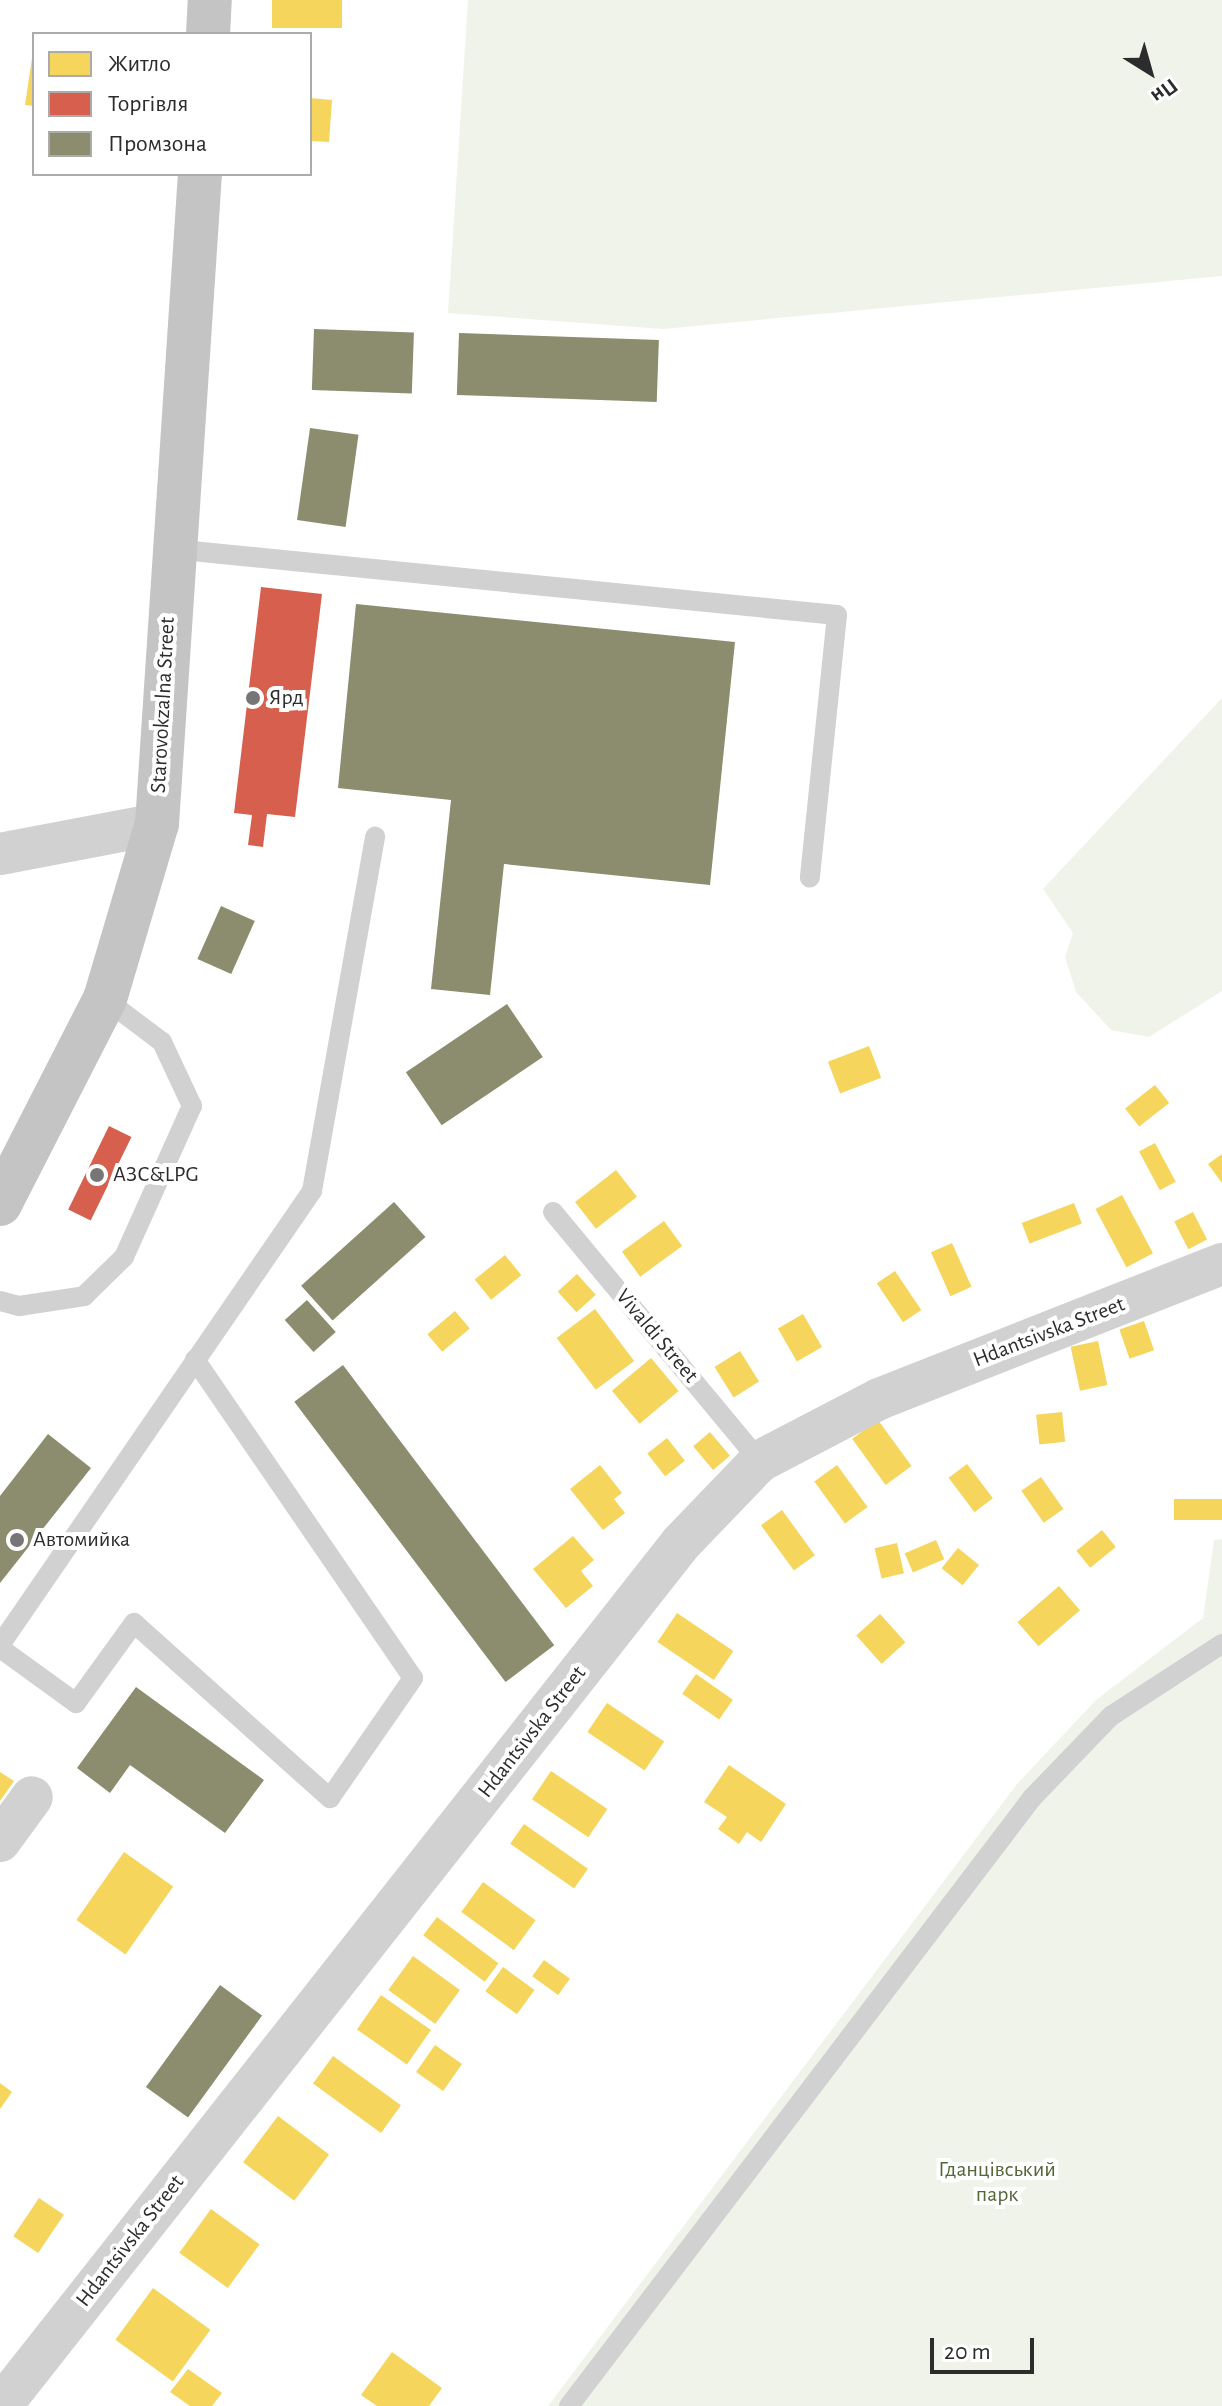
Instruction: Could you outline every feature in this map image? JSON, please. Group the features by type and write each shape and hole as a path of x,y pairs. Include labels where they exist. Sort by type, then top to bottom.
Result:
{"main road":[{"path":"208,32 210,0"},
{"name":"Starovokzalna Street","path":"0,1204 105,999 157,824 172,549 200,176"}],"street":[{"path":"0,854 157,824"},
{"name":"Hdantsivska Street","path":"3,2399 681,1543 760,1461 879,1399 1222,1264"},
{"path":"0,1841 32,1797"}],"lane":[{"path":"172,549 837,615 810,878"},
{"path":"195,1360 413,1678 330,1798 134,1623 76,1703 0,1646 195,1360 312,1191 375,837"},
{"path":"0,1301 19,1306 84,1296 124,1257 192,1106 162,1042 105,999"},
{"name":"Vivaldi Street","path":"553,1212 760,1461"},
{"path":"569,2406 1032,1798 1111,1716 1222,1644"}],"green space":[{"path":"468,0 1222,0 1222,276 663,329 448,313"},
{"path":"1222,698 1222,991 1149,1037 1111,1030 1076,992 1065,957 1073,933 1043,889"},
{"name":"Гданцівський парк","path":"1222,1539 1222,2406 548,2406 1017,1784 1096,1700 1203,1618 1214,1540"}],"building: Житло":[{"path":"272,0 342,0 342,28 272,28"},
{"path":"32,58 32,106 25,105"},
{"path":"312,98 332,100 329,142 312,141"},
{"path":"869,1046 881,1078 840,1094 828,1062"},
{"path":"1155,1085 1169,1103 1139,1127 1125,1108"},
{"path":"1155,1143 1176,1182 1160,1190 1139,1151"},
{"path":"1222,1154 1222,1183 1208,1164"},
{"path":"616,1170 637,1197 596,1229 575,1202"},
{"path":"1122,1195 1153,1253 1126,1267 1096,1209"},
{"path":"1074,1203 1082,1224 1030,1244 1022,1223"},
{"path":"1193,1212 1207,1240 1188,1249 1174,1222"},
{"path":"664,1221 682,1246 640,1277 622,1252"},
{"path":"952,1243 972,1287 951,1296 931,1252"},
{"path":"505,1255 521,1275 491,1300 475,1280"},
{"path":"895,1271 921,1310 903,1322 877,1283"},
{"path":"577,1274 596,1295 576,1312 558,1291"},
{"path":"595,1309 634,1361 596,1390 557,1338"},
{"path":"455,1311 470,1329 442,1352 427,1334"},
{"path":"803,1314 822,1347 797,1361 778,1328"},
{"path":"1144,1321 1154,1350 1130,1359 1119,1329"},
{"path":"1098,1341 1107,1385 1080,1391 1071,1347"},
{"path":"740,1351 759,1382 734,1397 715,1367"},
{"path":"651,1358 679,1391 640,1424 612,1391"},
{"path":"1062,1412 1065,1442 1039,1445 1036,1415"},
{"path":"878,1420 912,1466 886,1485 852,1439"},
{"path":"710,1432 730,1456 713,1470 693,1446"},
{"path":"667,1438 685,1461 665,1476 647,1453"},
{"path":"967,1464 993,1498 975,1512 949,1478"},
{"path":"600,1465 622,1493 614,1499 625,1513 603,1530 570,1489"},
{"path":"837,1465 868,1507 845,1524 814,1481"},
{"path":"1041,1477 1063,1509 1044,1523 1021,1491"},
{"path":"1174,1499 1222,1499 1222,1520 1174,1520"},
{"path":"782,1510 815,1555 794,1571 761,1525"},
{"path":"1102,1530 1116,1547 1090,1568 1076,1551"},
{"path":"573,1536 594,1560 581,1571 593,1586 566,1608 533,1569"},
{"path":"936,1540 944,1559 913,1573 905,1553"},
{"path":"897,1543 904,1573 882,1578 875,1548"},
{"path":"958,1548 979,1565 963,1585 942,1568"},
{"path":"1059,1586 1080,1610 1038,1646 1017,1622"},
{"path":"677,1613 733,1651 714,1680 657,1642"},
{"path":"880,1614 905,1642 882,1664 856,1635"},
{"path":"696,1674 733,1700 719,1719 682,1694"},
{"path":"607,1703 664,1742 645,1771 587,1732"},
{"path":"729,1765 786,1804 761,1842 747,1832 739,1844 718,1829 727,1817 704,1802"},
{"path":"551,1771 607,1809 588,1837 532,1799"},
{"path":"0,1772 14,1781 0,1801"},
{"path":"524,1824 588,1869 574,1888 510,1844"},
{"path":"124,1852 173,1886 126,1954 76,1920"},
{"path":"483,1882 536,1920 514,1950 461,1912"},
{"path":"437,1917 498,1963 485,1982 423,1935"},
{"path":"413,1956 460,1990 435,2024 388,1990"},
{"path":"544,1960 570,1979 558,1995 532,1976"},
{"path":"503,1967 535,1990 517,2014 485,1991"},
{"path":"381,1995 431,2030 407,2064 357,2029"},
{"path":"435,2045 462,2064 443,2091 416,2072"},
{"path":"333,2056 401,2105 381,2133 313,2084"},
{"path":"0,2083 12,2092 0,2109"},
{"path":"278,2116 329,2155 294,2201 243,2162"},
{"path":"39,2198 64,2215 38,2253 13,2236"},
{"path":"211,2209 260,2244 228,2288 179,2253"},
{"path":"153,2288 210,2330 173,2382 115,2340"},
{"path":"392,2352 442,2388 429,2406 377,2406 361,2395"},
{"path":"188,2369 222,2393 212,2406 190,2406 170,2392"}],"building: Торгівля":[{"path":"261,587 322,594 295,817 267,814 263,847 248,845 252,815 234,813"},
{"path":"109,1126 131,1137 91,1221 68,1210"}],"building: Промзона":[{"path":"314,329 414,332 412,393 312,390"},
{"path":"459,333 659,340 657,402 457,395"},
{"path":"310,428 359,435 346,527 297,520"},
{"path":"356,604 735,642 710,885 504,864 490,995 431,989 451,800 338,788"},
{"path":"221,906 255,921 231,974 197,959"},
{"path":"507,1004 543,1057 442,1125 406,1072"},
{"path":"394,1202 425,1237 333,1321 301,1286"},
{"path":"307,1300 336,1332 313,1352 285,1320"},
{"path":"343,1365 554,1645 506,1682 294,1402"},
{"name":"Автомийка","path":"48,1434 91,1468 0,1583 0,1496"},
{"path":"136,1687 264,1780 225,1833 130,1765 110,1793 77,1768"},
{"path":"220,1985 262,2016 188,2118 146,2087"}],"place":[{"name":"Ярд","path":"253,698"},
{"name":"АЗС&LPG","path":"97,1175"},
{"name":"Автомийка","path":"17,1540"}]}
